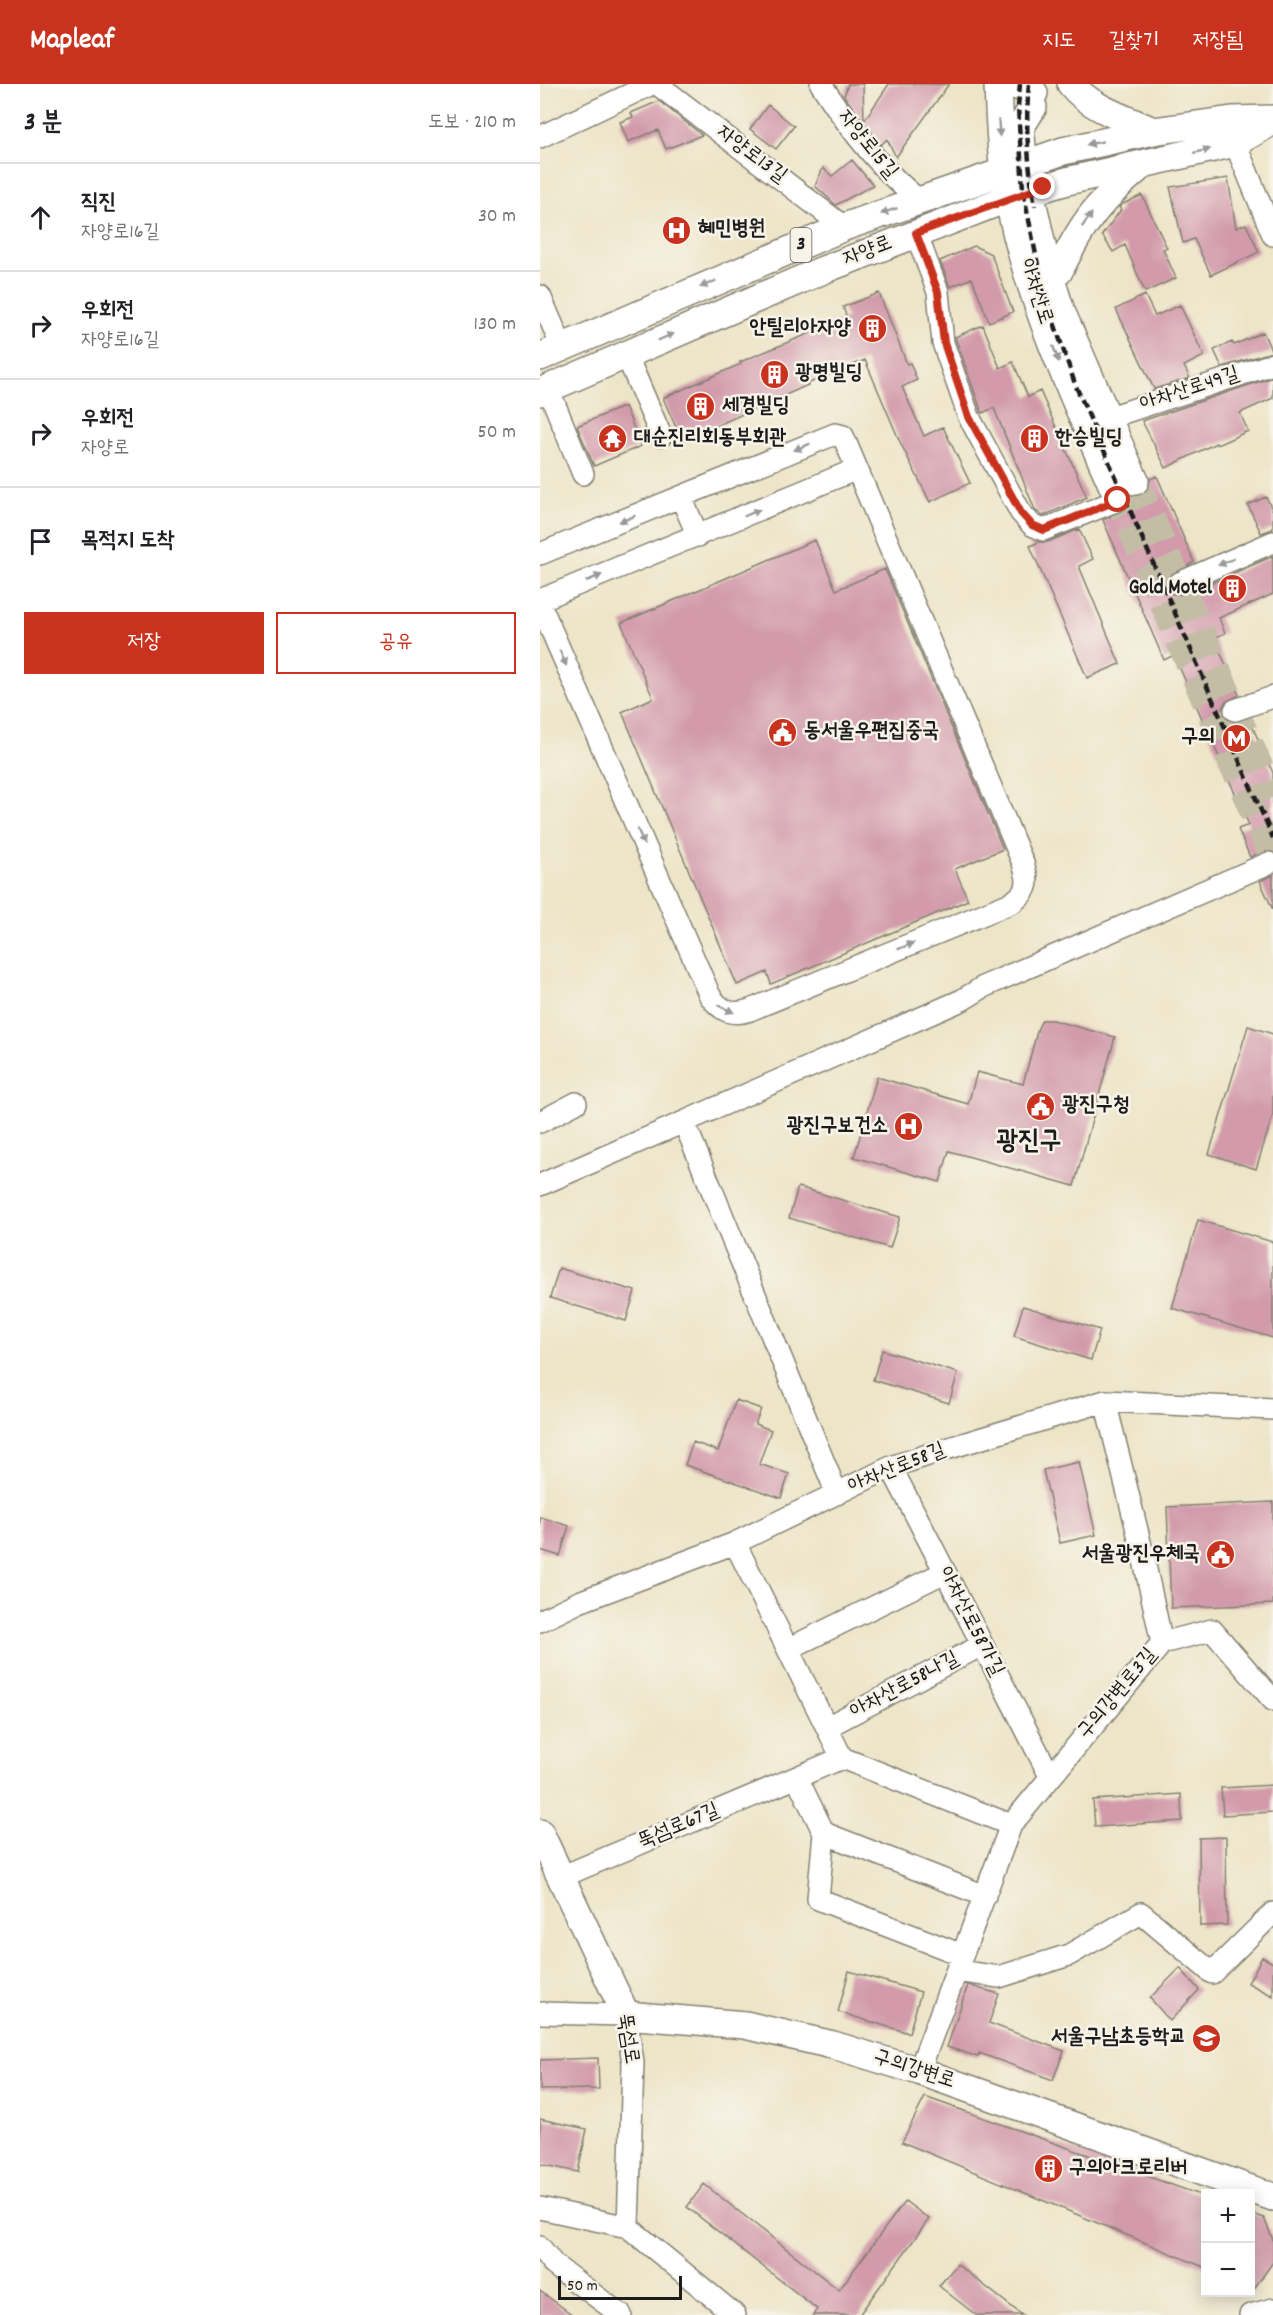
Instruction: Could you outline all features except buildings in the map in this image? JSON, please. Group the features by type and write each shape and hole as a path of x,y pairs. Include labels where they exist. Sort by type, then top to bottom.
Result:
{"main road":[{"name":"아차산로","path":"998,84 999,128 1022,165 1027,192"},
{"path":"1044,269 1110,192 1151,163 1153,131 1099,107 1078,93 1071,84"},
{"name":"아차산로","path":"1029,92 1020,128 1022,165 1044,269 1061,367 1122,490"},
{"name":"자양로","path":"551,352 844,227 1063,150 1153,131 1232,120 1273,120"},
{"name":"자양로","path":"544,390 823,270 951,219 1027,192 1235,143 1273,120"},
{"path":"930,197 951,219"},
{"name":"아차산로","path":"1044,269 1107,418 1122,490"},
{"name":"뚝섬로","path":"540,1833 626,2015"},
{"name":"구의강변로","path":"626,2015 745,2025 833,2045 919,2071 1273,2197"}],"street":[{"path":"540,137 652,84"},
{"name":"자양로13길","path":"657,84 844,227"},
{"name":"자양로15길","path":"821,84 837,109 900,185 930,197"},
{"path":"837,109 842,84"},
{"path":"1235,143 1273,236"},
{"path":"916,233 938,292 944,343 969,417 1021,513 1032,525 1044,530 1122,490"},
{"path":"540,297 551,352"},
{"path":"626,354 661,436"},
{"name":"아차산로49길","path":"1107,418 1273,364"},
{"path":"544,390 583,474"},
{"path":"540,554 835,434 843,436 1023,863 1028,885 1023,894 1013,902 737,1014 718,1007 710,996 540,602 857,470"},
{"path":"681,497 698,536"},
{"path":"1179,583 1273,542"},
{"path":"1235,710 1273,697"},
{"path":"540,1185 962,1000 985,986 1269,863"},
{"path":"540,1122 576,1103"},
{"path":"684,1122 837,1494"},
{"name":"아차산로58길","path":"540,1621 579,1602 735,1543 891,1467 1105,1401 1273,1409"},
{"name":"구의강변로3길","path":"919,2071 1011,1825 1162,1643 1105,1401"},
{"name":"아차산로58가길","path":"891,1467 1050,1776"},
{"name":"아차산로58나길","path":"735,1543 842,1758"},
{"path":"788,1649 945,1572"},
{"path":"1162,1643 1212,1630 1273,1700"},
{"name":"아차산로58나길","path":"827,1727 982,1645"},
{"path":"842,1758 1011,1825"},
{"name":"뚝섬로67길","path":"561,1877 842,1758"},
{"path":"797,1778 824,1833 818,1899 959,1963 999,1977 1069,1955 1141,1913 1212,1973 1273,1913"},
{"path":"824,1833 985,1896"},
{"name":"구의강변로","path":"540,2013 626,2015"},
{"name":"뚝섬로","path":"626,2015 633,2063 628,2227"},
{"path":"540,2208 628,2227 735,2315"},
{"path":"540,2247 554,2265 621,2315"},
{"path":"1250,2315 1273,2309"}],"tunnel":[{"path":"1135,481 1273,797"},
{"path":"1114,489 1273,858"}],"railway":[{"path":"1020,84 1018,107 1023,190 1043,290 1075,384 1273,838"},
{"path":"1029,84 1028,145 1035,206"}],"place":[{"name":"혜민병원","path":"677,230"},
{"name":"안틸리아자양","path":"872,329"},
{"name":"광명빌딩","path":"774,374"},
{"name":"세경빌딩","path":"701,407"},
{"name":"대순진리회동부회관","path":"613,439"},
{"name":"한승빌딩","path":"1034,439"},
{"name":"Gold Motel","path":"1233,589"},
{"name":"동서울우편집중국","path":"783,732"},
{"name":"구의","path":"1236,738"},
{"name":"광진구청","path":"1041,1106"},
{"name":"광진구보건소","path":"909,1127"},
{"name":"서울광진우체국","path":"1221,1555"},
{"name":"서울구남초등학교","path":"1207,2038"},
{"name":"구의아크로리버","path":"1048,2169"}],"district":[{"name":"광진구","path":"1029,1142"}],"route":[{"path":"1043,187 916,233 938,292 944,343 969,417 1021,513 1032,525 1044,530 1118,500"}]}
